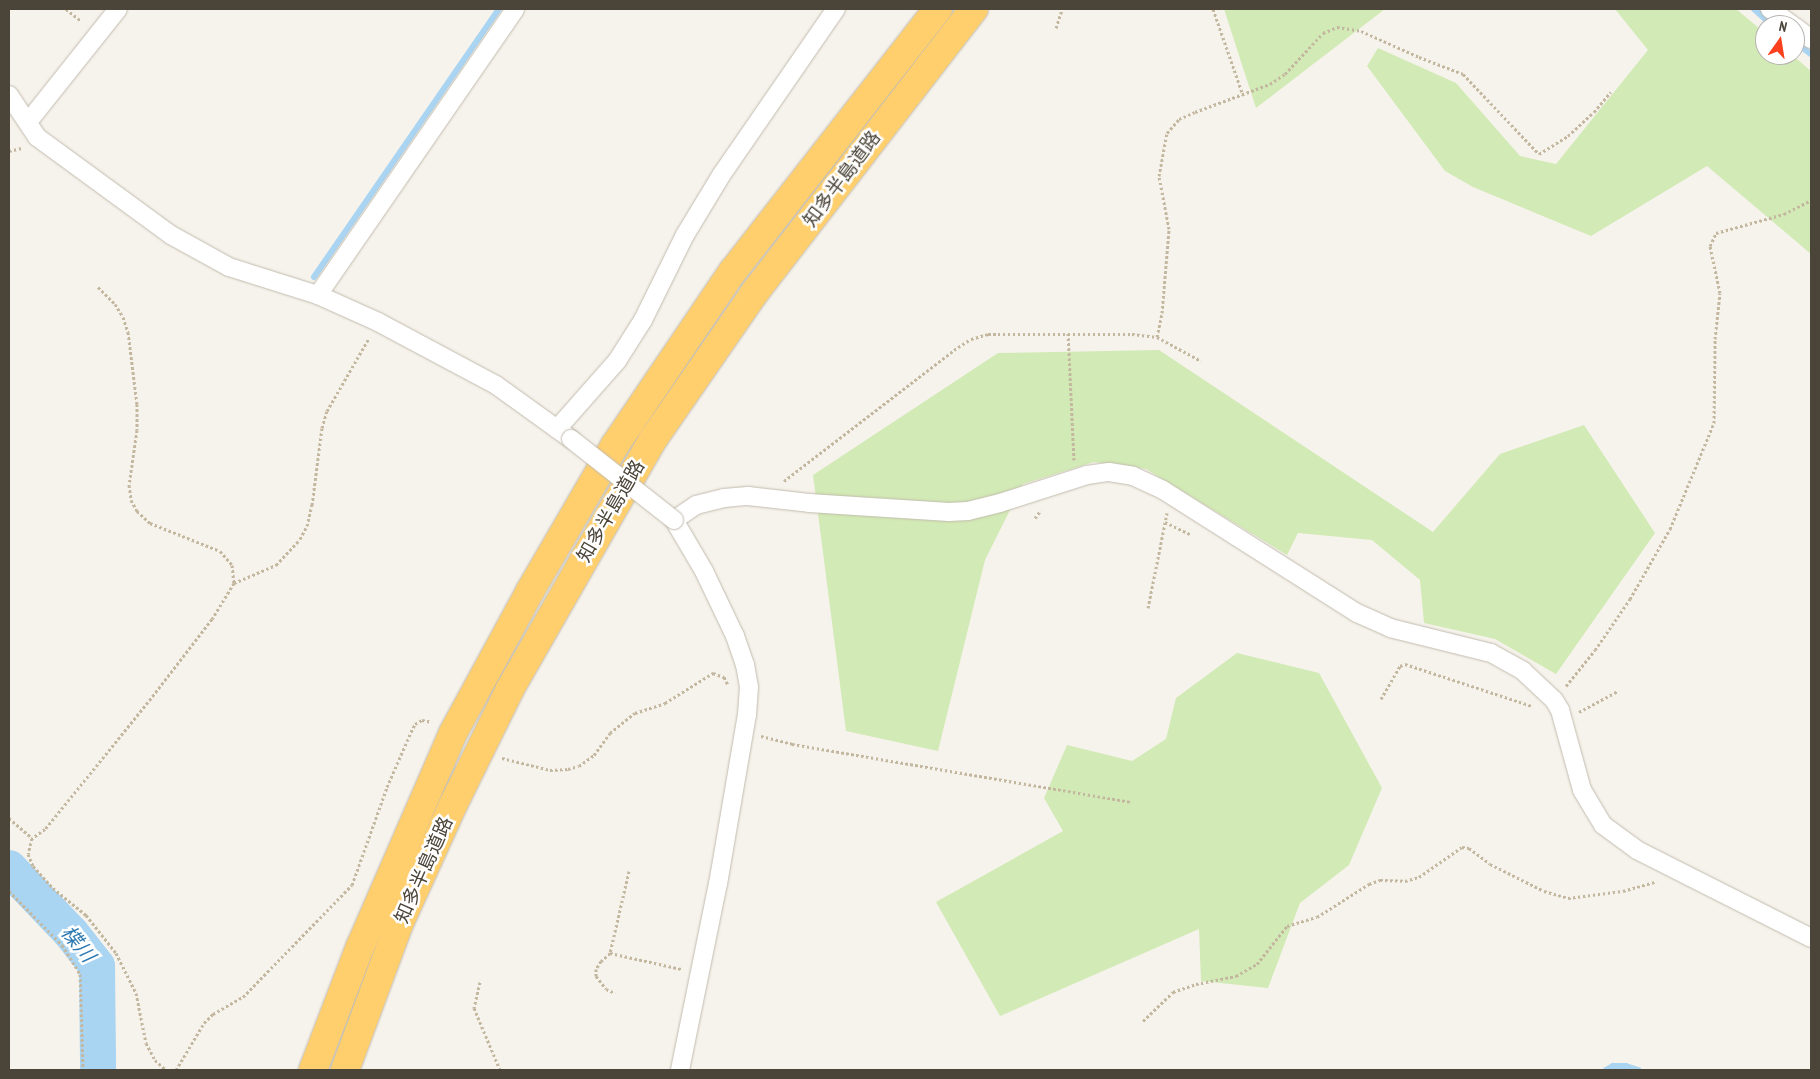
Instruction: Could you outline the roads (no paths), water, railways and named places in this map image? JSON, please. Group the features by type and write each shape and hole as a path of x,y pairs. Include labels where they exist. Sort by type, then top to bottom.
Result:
{"highway":[{"name":"知多半島道路","path":"313,1070 360,947 453,733 530,591 615,445 733,270 938,9"},
{"name":"知多半島道路","path":"345,1070 399,924 453,805 510,689 654,438 755,292 974,9"}],"street":[{"path":"28,122 118,9"},
{"path":"318,295 515,9"},
{"path":"557,429 617,361 643,320 685,235 722,174 836,9"},
{"path":"9,95 37,137 171,235 229,267 318,295 378,322 496,385 571,439 674,520 704,571 735,636 745,665 748,688 744,735 680,1070"},
{"path":"674,520 696,505 724,498 748,496 949,512 968,511 1000,503 1074,479 1109,472 1133,476 1163,490 1357,613 1390,628 1491,653 1524,671 1559,710 1582,790 1603,825 1637,850 1811,938"}],"waterway":[{"path":"314,277 499,9"},
{"path":"1754,9 1761,15"},
{"path":"1805,50 1811,54"},
{"name":"楪川","path":"9,868 71,933 97,966 98,1070"},
{"path":"1606,1070 1613,1066 1626,1066 1638,1070"}]}
